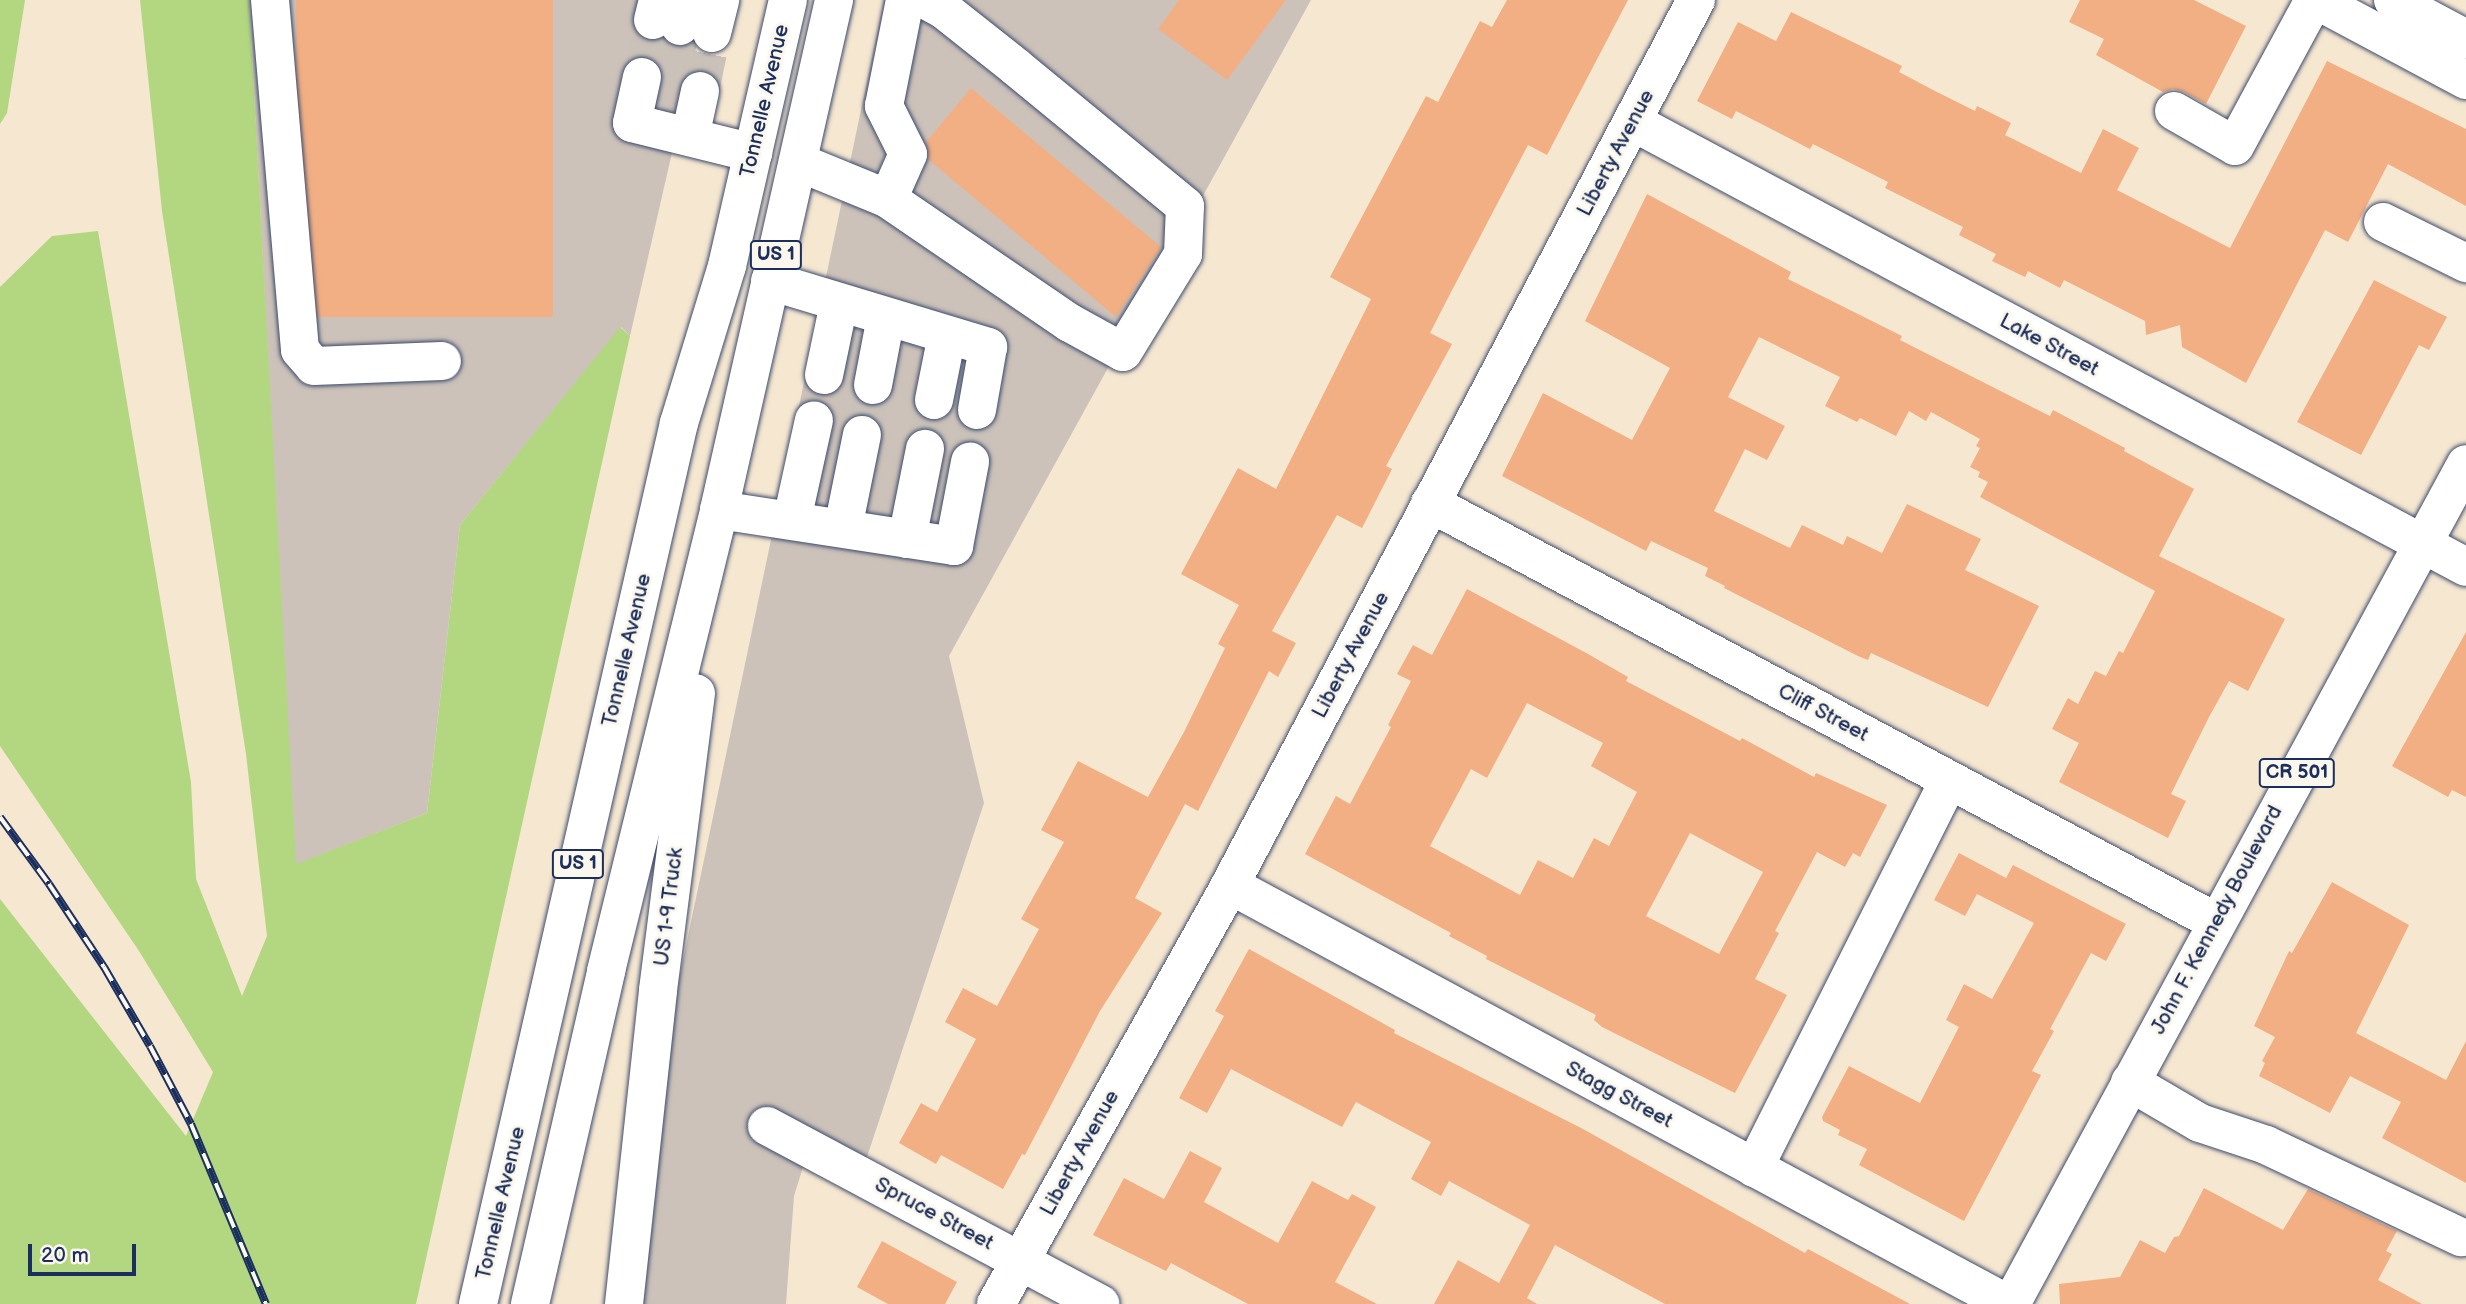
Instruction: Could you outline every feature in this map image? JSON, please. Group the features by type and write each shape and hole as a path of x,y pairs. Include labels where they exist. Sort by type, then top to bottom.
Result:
{"main road":[{"path":"270,0 300,350 314,366 442,361"},
{"name":"Tonnelle Avenue","path":"478,1304 679,423 727,266 788,0"},
{"name":"US 1","path":"530,1304 606,971 719,510 834,0"},
{"path":"902,209 908,154 884,106 905,0"},
{"path":"797,162 902,209 1070,323 1123,352 1183,254 1185,206 1016,67 944,10 926,0"},
{"name":"Liberty Avenue","path":"996,1304 1230,885 1696,0"},
{"path":"2174,111 2235,146 2315,0 2406,21 2466,39"},
{"path":"2406,21 2466,80"},
{"path":"674,133 670,84 632,123 753,153"},
{"name":"Lake Street","path":"1633,122 2466,568"},
{"path":"2383,222 2466,264"},
{"path":"770,281 988,347 978,410"},
{"path":"824,375 839,303"},
{"path":"873,385 886,317"},
{"path":"934,400 947,335"},
{"path":"792,520 814,420"},
{"path":"843,528 862,435"},
{"path":"907,539 925,449"},
{"path":"719,510 954,547 970,462"},
{"name":"John F. Kennedy Boulevard","path":"2009,1304 2466,464"},
{"name":"Cliff Street","path":"1430,503 2216,922"},
{"name":"US 1-9 Truck","path":"624,1304 660,976 719,510"},
{"path":"1754,1168 1950,780"},
{"name":"Stagg Street","path":"1230,885 2009,1304"},
{"path":"2130,1082 2200,1123 2266,1145 2461,1237"},
{"name":"Spruce Street","path":"767,1126 1101,1304"}],"shaded area":[{"path":"249,0 707,0 630,336 621,327 460,525 427,813 295,865"},
{"path":"884,0 1311,0 949,656 984,803 864,1166 811,1141 794,1196 786,1304 611,1304"}],"green space":[{"path":"0,0 25,0 7,113 0,124"},
{"path":"140,0 249,0 296,864 427,813 460,525 620,327 630,336 416,1304 0,1304 0,899 186,1136 213,1072 139,951 0,746 0,287 52,236 98,231 191,782 196,879 242,996 267,936 246,754 162,211"}],"building":[{"path":"296,0 553,0 553,317 296,317"},
{"path":"1179,0 1286,0 1227,80 1158,29"},
{"path":"1507,0 1628,0 1547,155 1528,145 1430,333 1452,344 1386,466 1392,469 1362,528 1337,515 1272,631 1296,643 1278,677 1269,671 1198,811 1185,804 1135,898 1162,913 1100,1011 1025,1155 1022,1154 1003,1189 941,1155 936,1164 899,1143 921,1103 937,1112 976,1039 945,1022 963,988 997,1006 1039,929 1021,919 1064,842 1041,830 1078,761 1148,797 1184,732 1225,648 1218,644 1239,605 1181,574 1238,468 1276,489 1371,299 1330,277 1426,96 1438,102 1480,21 1492,27"},
{"path":"2080,0 2194,0 2246,26 2206,104 2184,92 2173,89 2163,92 2096,55 2104,39 2069,22"},
{"path":"1791,12 1902,66 1899,72 1935,91 1975,111 1977,106 2011,123 2005,135 2081,173 2103,129 2139,148 2117,190 2230,248 2327,61 2466,129 2466,206 2388,164 2348,242 2325,230 2246,383 2182,347 2180,325 2146,335 2145,321 2064,280 2060,288 2028,271 2025,277 1992,261 1996,254 1959,235 1963,227 1885,188 1888,182 1813,144 1810,149 1736,111 1732,119 1697,101 1738,22 1776,41"},
{"path":"971,88 1161,247 1116,317 929,160 926,142"},
{"path":"1647,194 1791,272 1788,279 1902,336 1900,340 2050,416 2053,410 2194,489 2159,556 2285,619 2248,691 2229,681 2209,717 2171,794 2186,801 2168,838 2059,782 2079,743 2052,729 2068,698 2078,704 2095,671 2106,676 2119,651 2123,653 2155,591 1980,497 1988,482 1978,477 1980,472 1970,467 1980,448 1976,446 1980,439 1931,412 1926,421 1909,411 1896,436 1860,418 1857,422 1825,406 1840,377 1759,337 1728,397 1785,426 1767,460 1745,449 1714,511 1790,548 1802,525 1843,545 1847,536 1882,553 1907,504 1981,539 1965,570 2039,606 1988,707 1871,653 1868,660 1858,656 1724,588 1725,586 1705,576 1708,568 1651,541 1646,551 1502,476 1543,393 1632,440 1670,368 1585,321"},
{"path":"2374,280 2447,317 2429,350 2419,345 2361,455 2297,422"},
{"path":"1467,589 1628,677 1626,681 1740,741 1742,738 1814,777 1816,773 1887,805 1860,857 1853,853 1845,867 1817,852 1775,931 1779,933 1755,979 1787,995 1735,1093 1602,1027 1594,1020 1596,1015 1486,959 1487,956 1449,936 1451,933 1305,854 1336,796 1350,804 1391,727 1388,725 1411,681 1397,674 1413,645 1432,655","holes":["1527,703 1603,743 1591,766 1637,792 1609,846 1594,838 1573,878 1538,860 1520,895 1430,846 1471,769 1487,778","1690,833 1763,872 1719,954 1646,916"]},
{"path":"2466,632 2466,797 2452,790 2448,797 2392,766"},
{"path":"1959,853 2006,878 2013,865 2126,924 2106,961 2091,953 2050,1029 2054,1031 2032,1071 2041,1075 1964,1221 1859,1165 1867,1149 1838,1135 1840,1130 1823,1121 1822,1117 1849,1066 1920,1103 1959,1027 1946,1020 1964,984 1992,999 2034,923 1977,894 1965,916 1934,900"},
{"path":"2332,882 2409,925 2356,1033 2446,1080 2466,1041 2466,1183 2382,1138 2401,1102 2350,1076 2330,1113 2259,1076 2265,1063 2262,1061 2275,1037 2254,1026 2289,951 2292,953"},
{"path":"1249,949 1395,1030 1394,1033 1583,1129 1805,1253 1808,1249 1910,1304 1665,1304 1555,1245 1527,1298 1537,1304 1434,1304 1458,1260 1499,1283 1530,1225 1449,1181 1441,1196 1411,1179 1431,1142 1356,1102 1342,1127 1231,1069 1207,1113 1179,1098 1224,1016 1215,1011"},
{"path":"1190,1151 1222,1168 1204,1202 1278,1243 1312,1181 1348,1200 1352,1194 1376,1207 1335,1282 1377,1304 1248,1304 1171,1263 1166,1271 1093,1235 1124,1178 1164,1199"},
{"path":"2204,1188 2283,1230 2308,1189 2397,1231 2386,1251 2392,1254 2378,1280 2422,1304 2060,1304 2059,1284 2120,1277 2140,1240 2165,1253 2174,1237 2179,1236"},
{"path":"882,1241 957,1282 945,1304 888,1304 857,1287"}],"tunnel":[{"path":"642,77 653,20"},
{"path":"668,84 680,26"},
{"path":"700,91 712,33"},
{"path":"862,435 873,385"},
{"path":"925,449 934,400"},
{"path":"970,462 977,410"}],"railway":[{"path":"0,817 104,967 150,1046 191,1124 266,1304"}]}
